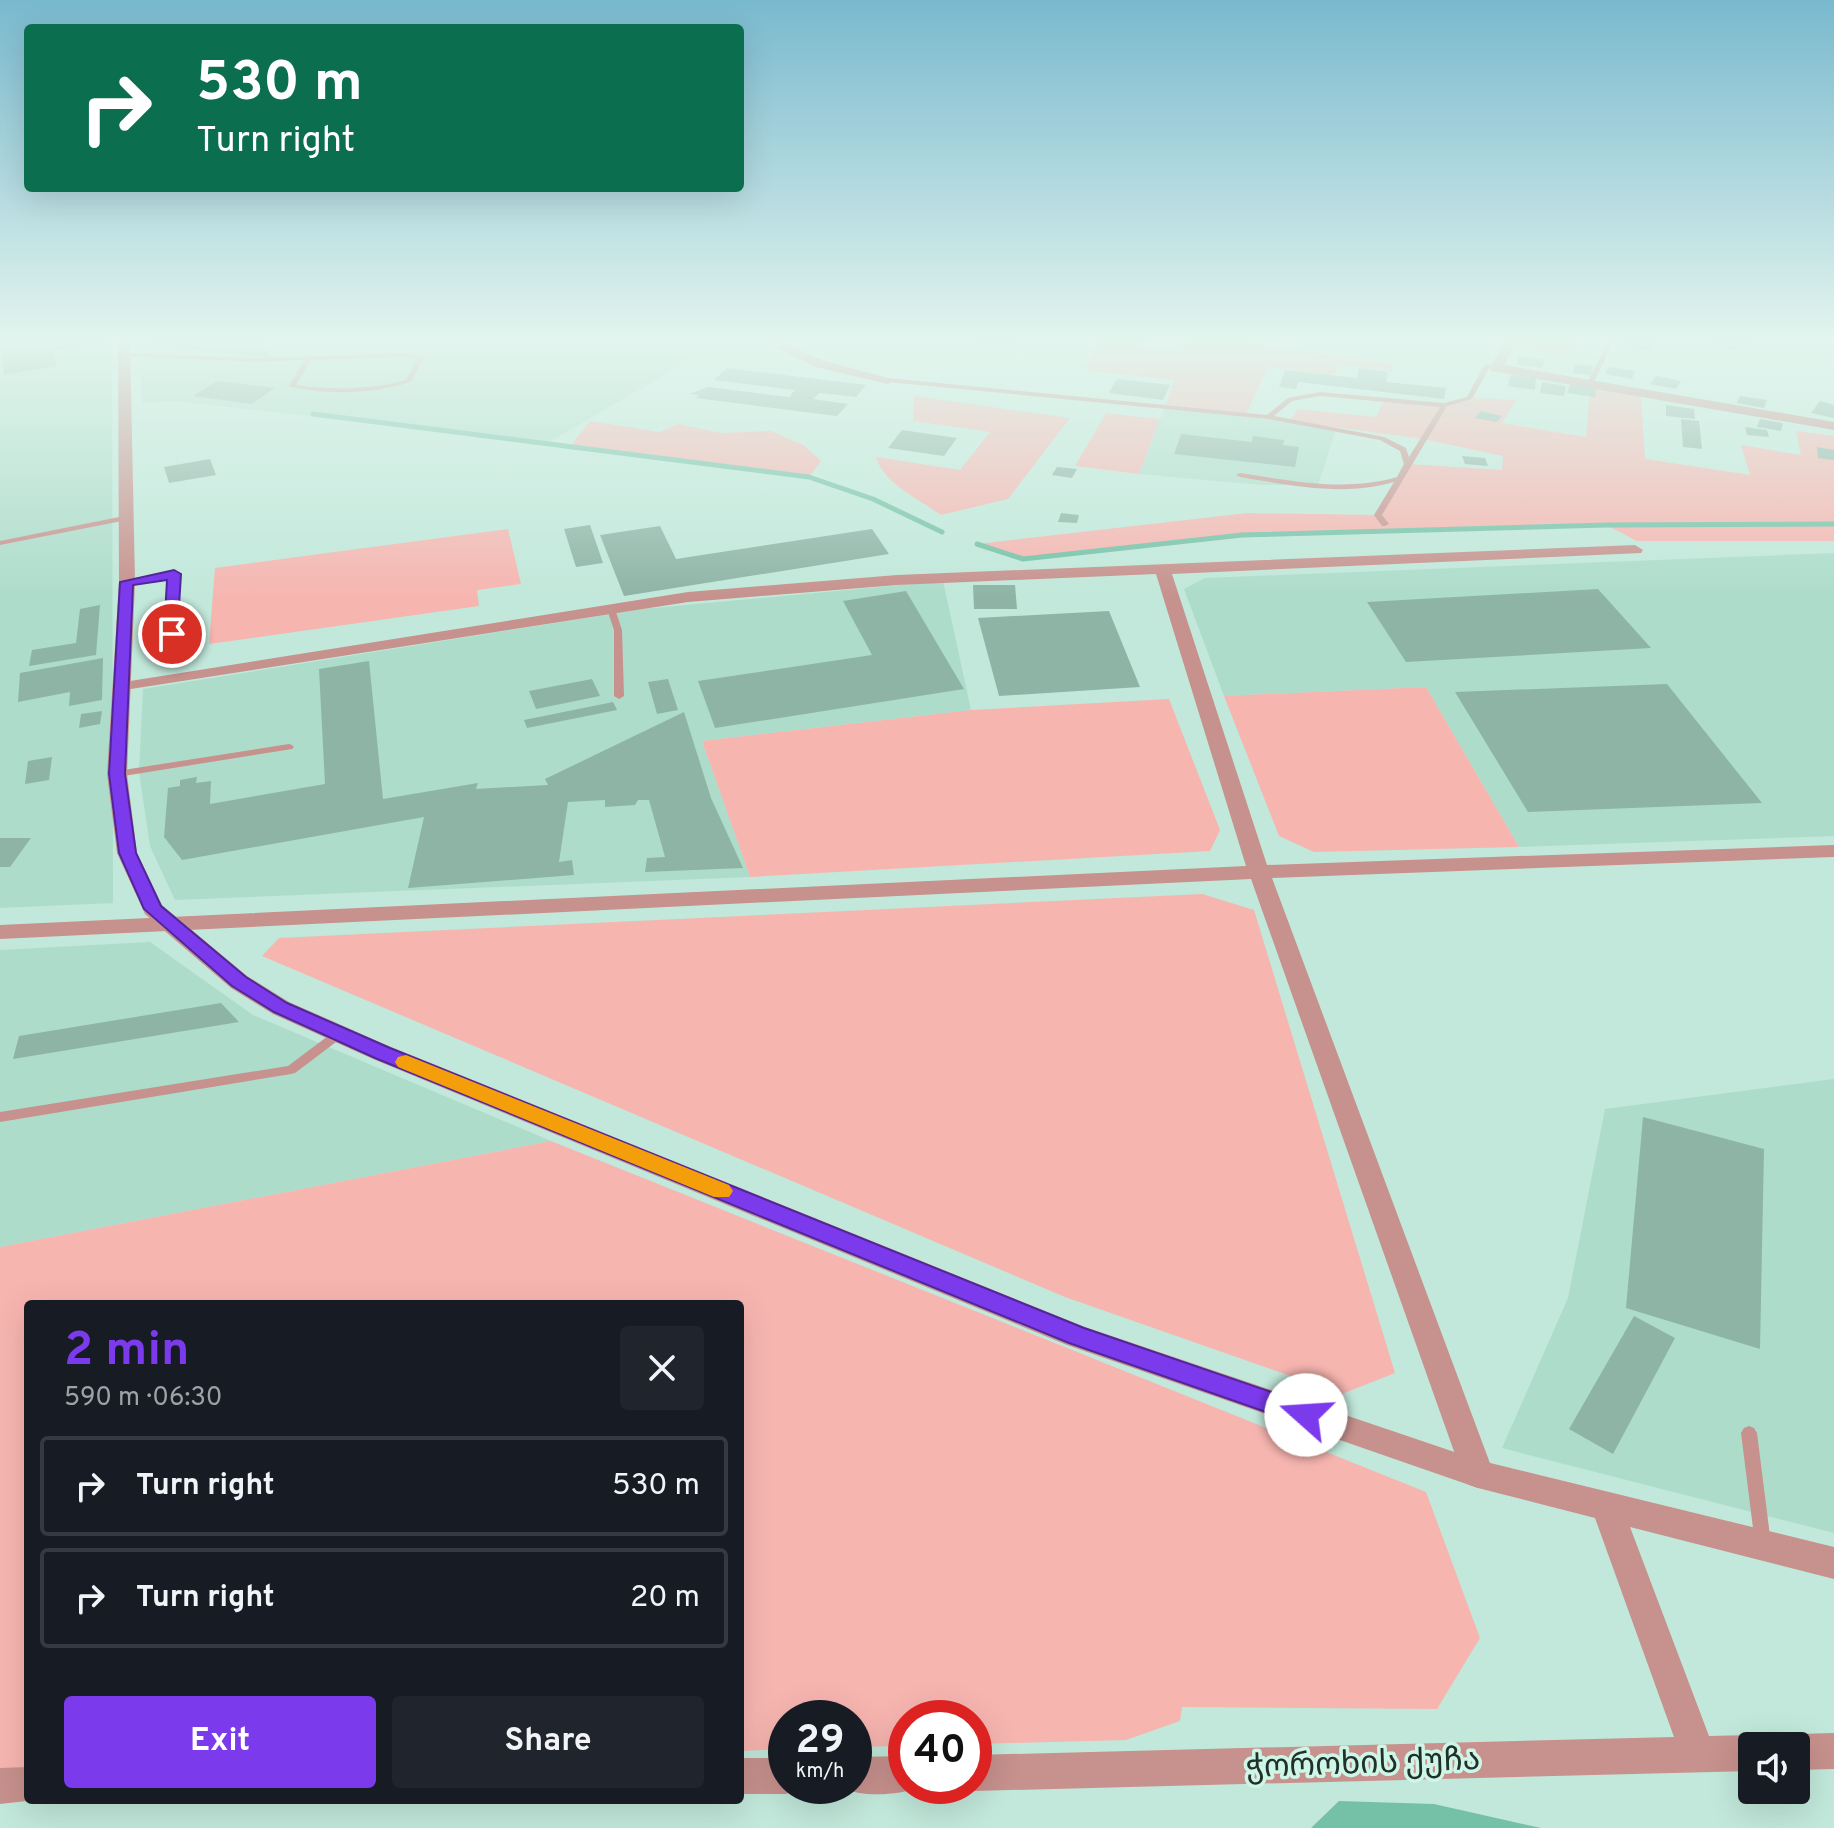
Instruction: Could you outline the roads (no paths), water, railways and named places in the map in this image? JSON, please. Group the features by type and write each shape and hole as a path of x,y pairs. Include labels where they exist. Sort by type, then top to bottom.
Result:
{"street":[{"path":"124,427 127,582 124,687 117,774 127,853 153,909 239,982 281,1008 340,1033 1077,1336 1478,1474 1834,1563"},
{"path":"124,687 688,597 897,580 1635,550"},
{"path":"1163,571 1259,872 1478,1474"},
{"path":"0,932 1259,872 1834,851"},
{"path":"1607,1507 1698,1755"},
{"path":"1810,1752 1834,1751"},
{"name":"ჭოროხის ქუჩა","path":"992,1773 1738,1754"},
{"path":"744,1776 768,1776"},
{"path":"0,1786 24,1785"}],"lane":[{"path":"1324,427 1382,438 1403,450 1408,464"},
{"path":"1385,524 1378,515 1430,427"},
{"path":"1240,475 1318,485 1371,485 1400,478"},
{"path":"0,543 124,518"},
{"path":"127,582 174,574 171,658"},
{"path":"611,609 618,630 619,696"},
{"path":"117,774 289,747"},
{"path":"0,1117 291,1070 340,1033"},
{"path":"1749,1433 1764,1547"}],"waterway":[{"path":"418,427 809,477 873,499 942,532"},
{"path":"977,544 1023,559 1242,535 1606,525 1834,524"}]}
